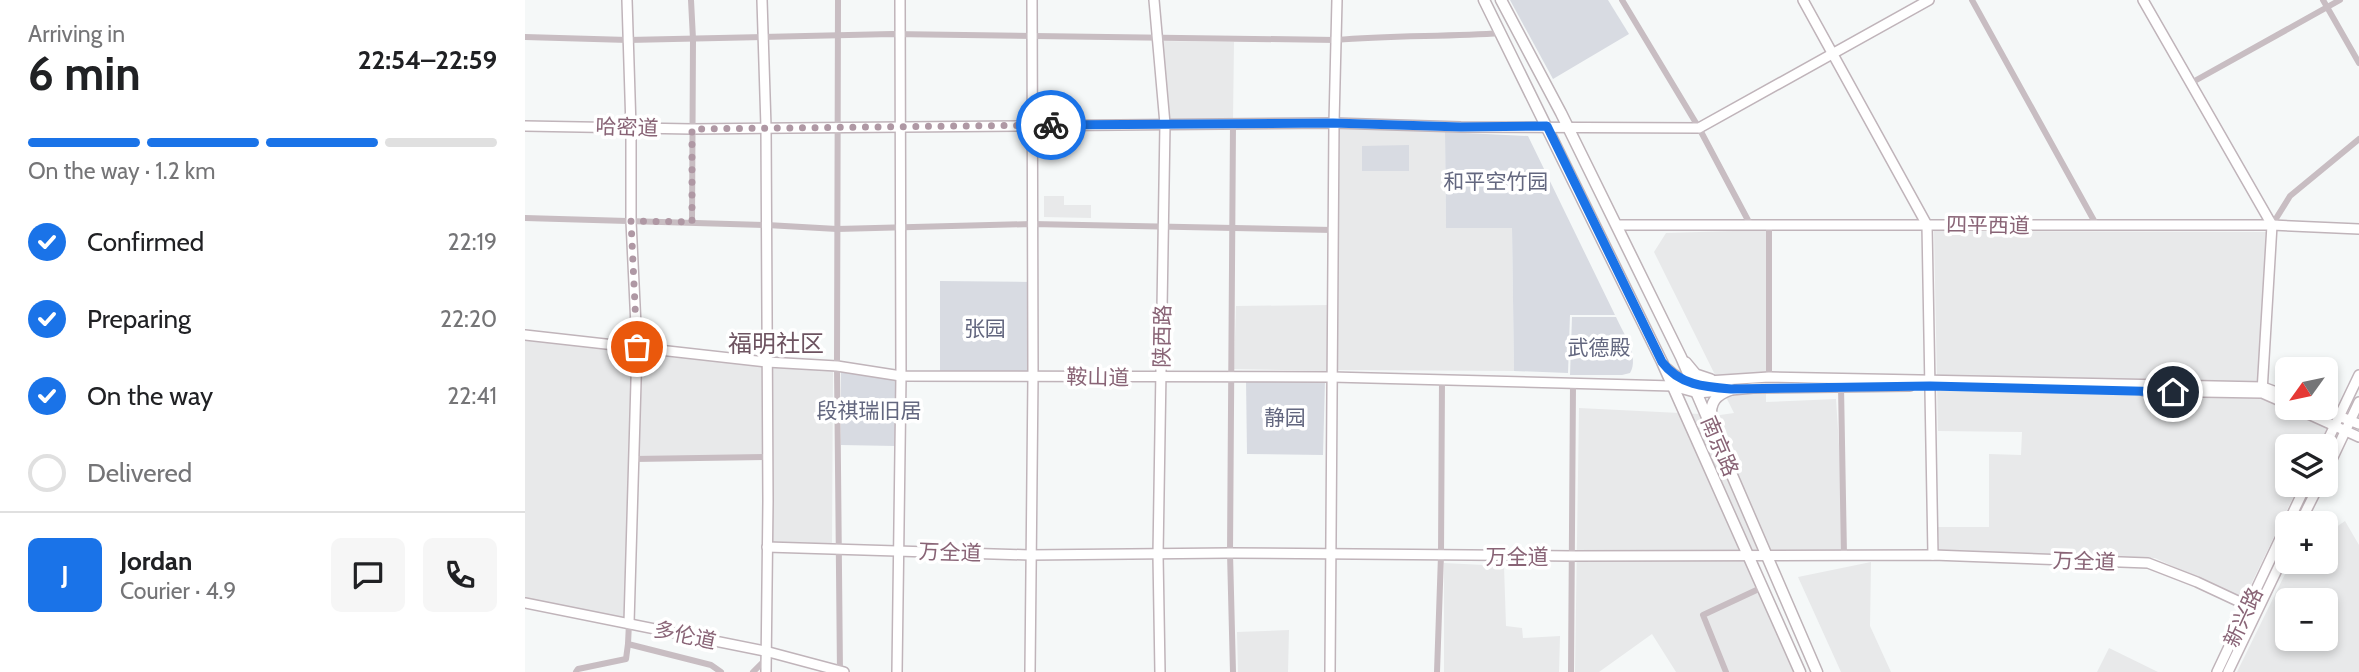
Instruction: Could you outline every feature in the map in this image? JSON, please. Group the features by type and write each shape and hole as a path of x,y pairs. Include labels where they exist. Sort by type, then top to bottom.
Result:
{"main road":[{"name":"南京路","path":"1484,0 1662,362 1800,672"},
{"name":"南京路","path":"1501,0 1568,127 1694,385 1817,672"},
{"path":"1662,362 1674,376 1694,385 1731,389"},
{"path":"1713,428 1710,412 1712,403 1717,396 1731,389"}],"street":[{"path":"576,672 578,669 627,659 637,347 631,221 627,0"},
{"path":"691,0 692,222"},
{"path":"762,0 767,225 766,672"},
{"path":"838,0 837,366 841,672"},
{"path":"897,672 902,229 900,0"},
{"path":"1030,672 1034,376 1032,0"},
{"name":"陕西路","path":"1154,0 1165,124 1158,555 1160,672"},
{"path":"1330,672 1333,123 1337,0"},
{"path":"1622,0 1699,128 1750,224"},
{"path":"1803,0 1927,225 1933,555"},
{"path":"1699,128 1929,0"},
{"path":"1972,0 2097,226"},
{"path":"2143,0 2271,225"},
{"path":"2323,0 2359,63"},
{"path":"2191,83 2340,0"},
{"path":"525,37 628,40 763,39 838,35 1336,40 1390,35 1447,37 1501,33"},
{"name":"哈密道","path":"525,126 692,129 1333,123 1461,127 1699,128"},
{"path":"1233,124 1230,377 1233,672"},
{"path":"2262,390 2271,225 2290,196 2359,139"},
{"path":"525,218 837,229 1032,224 1333,230"},
{"path":"1769,224 1769,377"},
{"name":"四平西道","path":"1617,225 2271,225 2359,229"},
{"name":"鞍山道","path":"525,335 767,362 837,366 901,376 1332,377 1673,386 1769,377 1841,383"},
{"path":"1678,351 1696,373 1716,380"},
{"path":"2331,434 2359,375"},
{"path":"1437,672 1442,380"},
{"path":"1841,383 1844,555"},
{"name":"鞍山道","path":"1731,389 1841,383 1930,383 2262,390 2275,393"},
{"path":"1571,672 1573,385"},
{"name":"鞍山道","path":"2262,390 2275,397"},
{"path":"2338,447 2346,431 2355,422 2359,402"},
{"path":"2340,416 2355,422"},
{"path":"2322,420 2359,437"},
{"path":"633,459 768,457"},
{"name":"万全道","path":"767,547 1030,555 1933,555 2148,564 2197,582 2252,608"},
{"name":"新兴路","path":"2217,672 2252,608 2275,553"},
{"path":"2228,672 2252,608 2275,569"},
{"path":"1726,672 1703,615 1763,587"},
{"name":"多伦道","path":"525,603 629,623 841,672"},
{"path":"628,644 711,665 721,672"},
{"path":"753,672 766,655"}],"shaded area":[{"path":"1161,41 1234,42 1233,121 1168,123"},
{"path":"1337,127 1445,132 1446,228 1512,228 1514,371 1338,370"},
{"path":"1044,196 1064,196 1064,205 1091,205 1091,218 1044,217"},
{"path":"1767,230 1766,402 1836,399 1846,553 1745,552 1795,672 1676,672 1652,634 1599,672 1575,672 1579,408 1720,415 1734,413 1654,252 1666,233"},
{"path":"1934,231 2266,232 2259,396 2275,403 2275,420 2313,420 2329,427 2325,434 2275,434 2275,497 2293,497 2286,511 2275,511 2275,535 2244,599 2155,558 1939,552 1938,527 1989,527 1989,454 2021,455 2022,432 1938,431"},
{"path":"1329,305 1329,371 1234,369 1236,306"},
{"path":"525,338 766,364 768,459 633,461 628,619 525,600"},
{"path":"772,366 833,371 832,544 772,544"},
{"path":"2345,521 2359,545 2359,672 2237,672 2275,595 2275,651 2338,651 2338,588 2278,588 2285,574 2338,574 2338,526"},
{"path":"1871,562 1870,626 1891,672 1841,672 1798,577"},
{"path":"1444,563 1504,566 1506,626 1522,628 1523,638 1560,636 1559,672 1444,672"},
{"path":"1289,630 1288,672 1238,672 1237,632"},
{"path":"2109,648 2158,672 2097,672"}],"green space":[{"path":"1510,0 1608,0 1629,34 1553,79"},
{"name":"和平空竹园","path":"1445,132 1528,136 1615,315 1570,315 1568,373 1514,371 1512,228 1446,228"},
{"path":"1409,145 1409,171 1362,171 1362,146"},
{"name":"张园","path":"940,281 1030,282 1031,373 940,373"},
{"name":"武德殿","path":"1572,317 1616,317 1632,352 1633,367 1630,373 1570,375"},
{"name":"段祺瑞旧居","path":"841,369 899,375 896,446 841,445"},
{"name":"静园","path":"1246,379 1325,380 1323,455 1247,454"}],"way so far":[{"path":"637,347 631,221 692,222 692,129 1051,125"}],"district":[{"name":"福明社区","path":"776,343"}],"route":[{"path":"1051,125 1333,123 1461,127 1547,126 1662,362 1674,376 1689,383 1731,389 1930,386 2173,392"}]}
